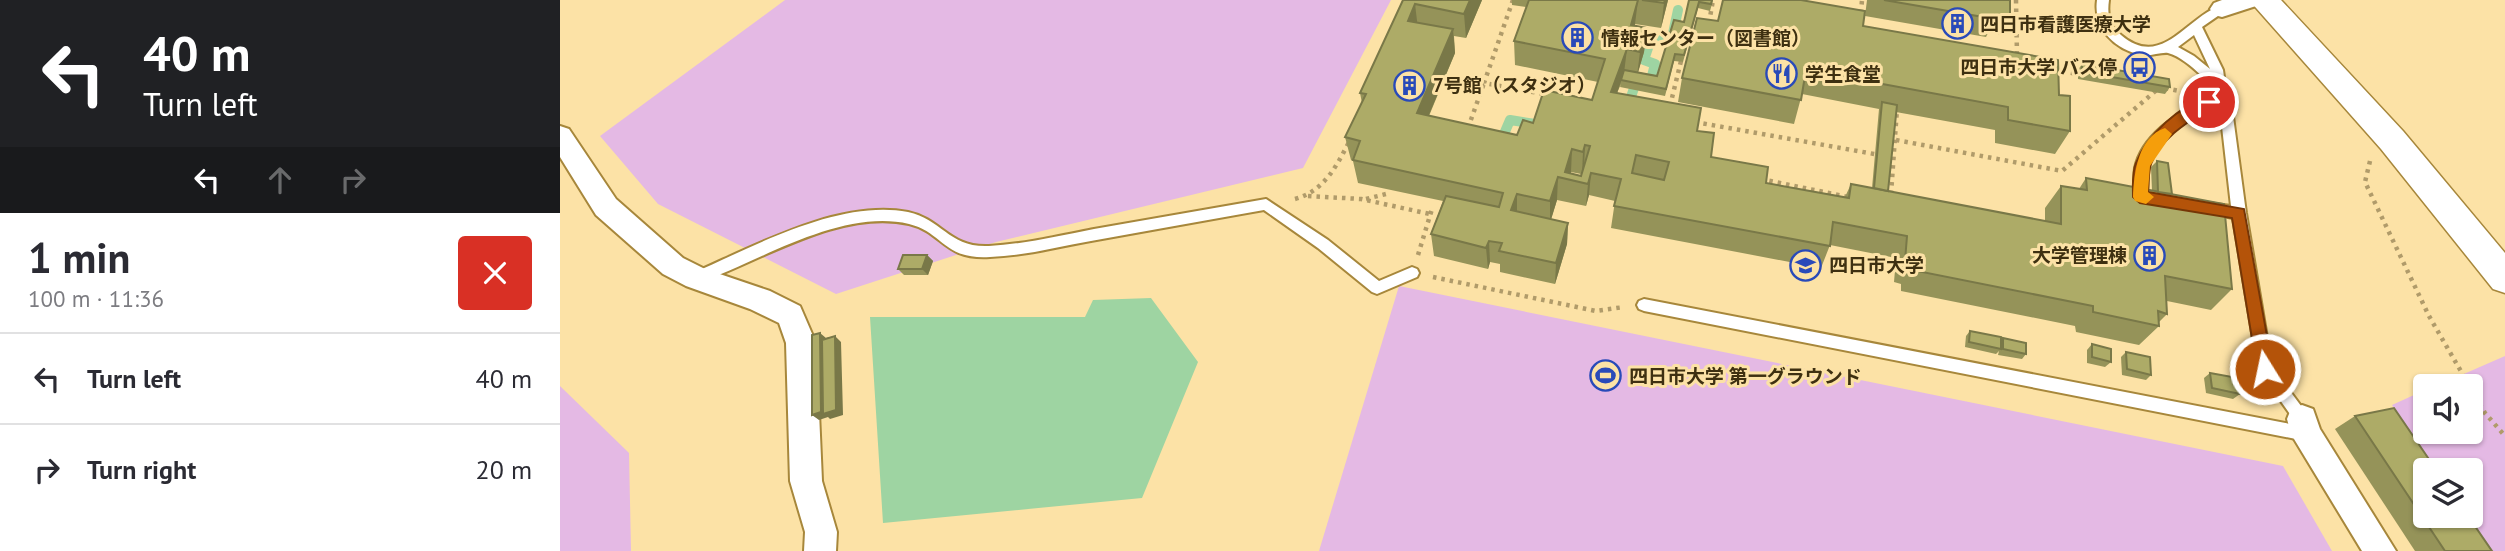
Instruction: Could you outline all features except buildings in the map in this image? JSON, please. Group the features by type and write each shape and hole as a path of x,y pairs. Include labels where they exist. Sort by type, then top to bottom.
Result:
{"street":[{"path":"2222,9 2249,0"},
{"path":"2264,0 2392,140 2505,278"},
{"path":"560,136 606,207 673,266 696,278 760,300 790,315 801,343 806,481 821,532 820,551"},
{"path":"2304,427 2380,551"}],"lane":[{"path":"2103,0 2103,20 2117,39 2141,51 2168,48 2210,13 2222,9"},
{"path":"2195,26 2217,70 2221,98 2226,109 2239,213 2265,369 2304,427"},
{"path":"2165,201 2140,197 2142,165 2158,140 2184,117 2209,102 2207,73 2190,59 2168,48"},
{"path":"696,278 788,239 856,218 886,215 913,219 932,228 955,246 970,252 1016,249 1266,204 1323,244 1377,288 1412,273"},
{"path":"2190,205 2239,213"},
{"path":"1644,305 2304,427"}],"path":[{"path":"1466,131 1513,0"},
{"path":"1708,31 1713,0"},
{"path":"1862,0 1863,24"},
{"path":"2016,0 2017,64"},
{"path":"1667,117 1684,52"},
{"path":"2043,69 2095,77"},
{"path":"1485,83 1550,95"},
{"path":"2147,85 2195,94"},
{"path":"1896,139 2062,171 2160,88"},
{"path":"1890,205 1898,99"},
{"path":"1694,122 1894,158"},
{"path":"2392,140 2371,154 2365,182 2429,316 2462,374"},
{"path":"1307,197 1326,181 1350,141"},
{"path":"1759,179 1850,197"},
{"path":"1361,200 1386,194"},
{"path":"1266,204 1307,197 1361,200 1431,212 1412,273 1596,311 1644,305"},
{"path":"2483,410 2505,436"}],"shaded area":[{"path":"785,0 1391,0 1303,168 996,242 836,294 658,204 600,136"},
{"name":"四日市大学 第一グラウンド","path":"1399,286 2283,466 2332,551 1319,551"},
{"path":"1151,298 1198,362 1142,498 883,523 870,317 1085,317 1093,300"},
{"path":"2505,356 2505,551 2485,551 2471,528 2483,528 2483,458 2426,458 2417,444 2483,444 2483,374 2464,374"},
{"path":"560,386 629,453 631,551 560,551"},
{"path":"2413,395 2413,438 2392,405"}],"waterway":[{"path":"1628,106 1635,85 1650,84 1655,64 1644,60 1652,36 1672,38 1678,10"},
{"path":"1501,141 1510,120 1535,124"}],"slow traffic":[{"path":"2146,197 2140,197 2142,165 2165,134"}],"place":[{"name":"四日市看護医療大学","path":"1957,24"},
{"name":"情報センター（図書館）","path":"1578,38"},
{"name":"四日市大学 バス停","path":"2140,67"},
{"name":"学生食堂","path":"1782,74"},
{"name":"7号館（スタジオ）","path":"1410,85"},
{"name":"大学管理棟","path":"2150,255"},
{"name":"四日市大学","path":"1806,265"},
{"name":"四日市大学 第一グラウンド","path":"1606,376"}],"route":[{"path":"2209,102 2184,117 2158,140 2142,165 2140,197 2239,213 2265,369"}]}
